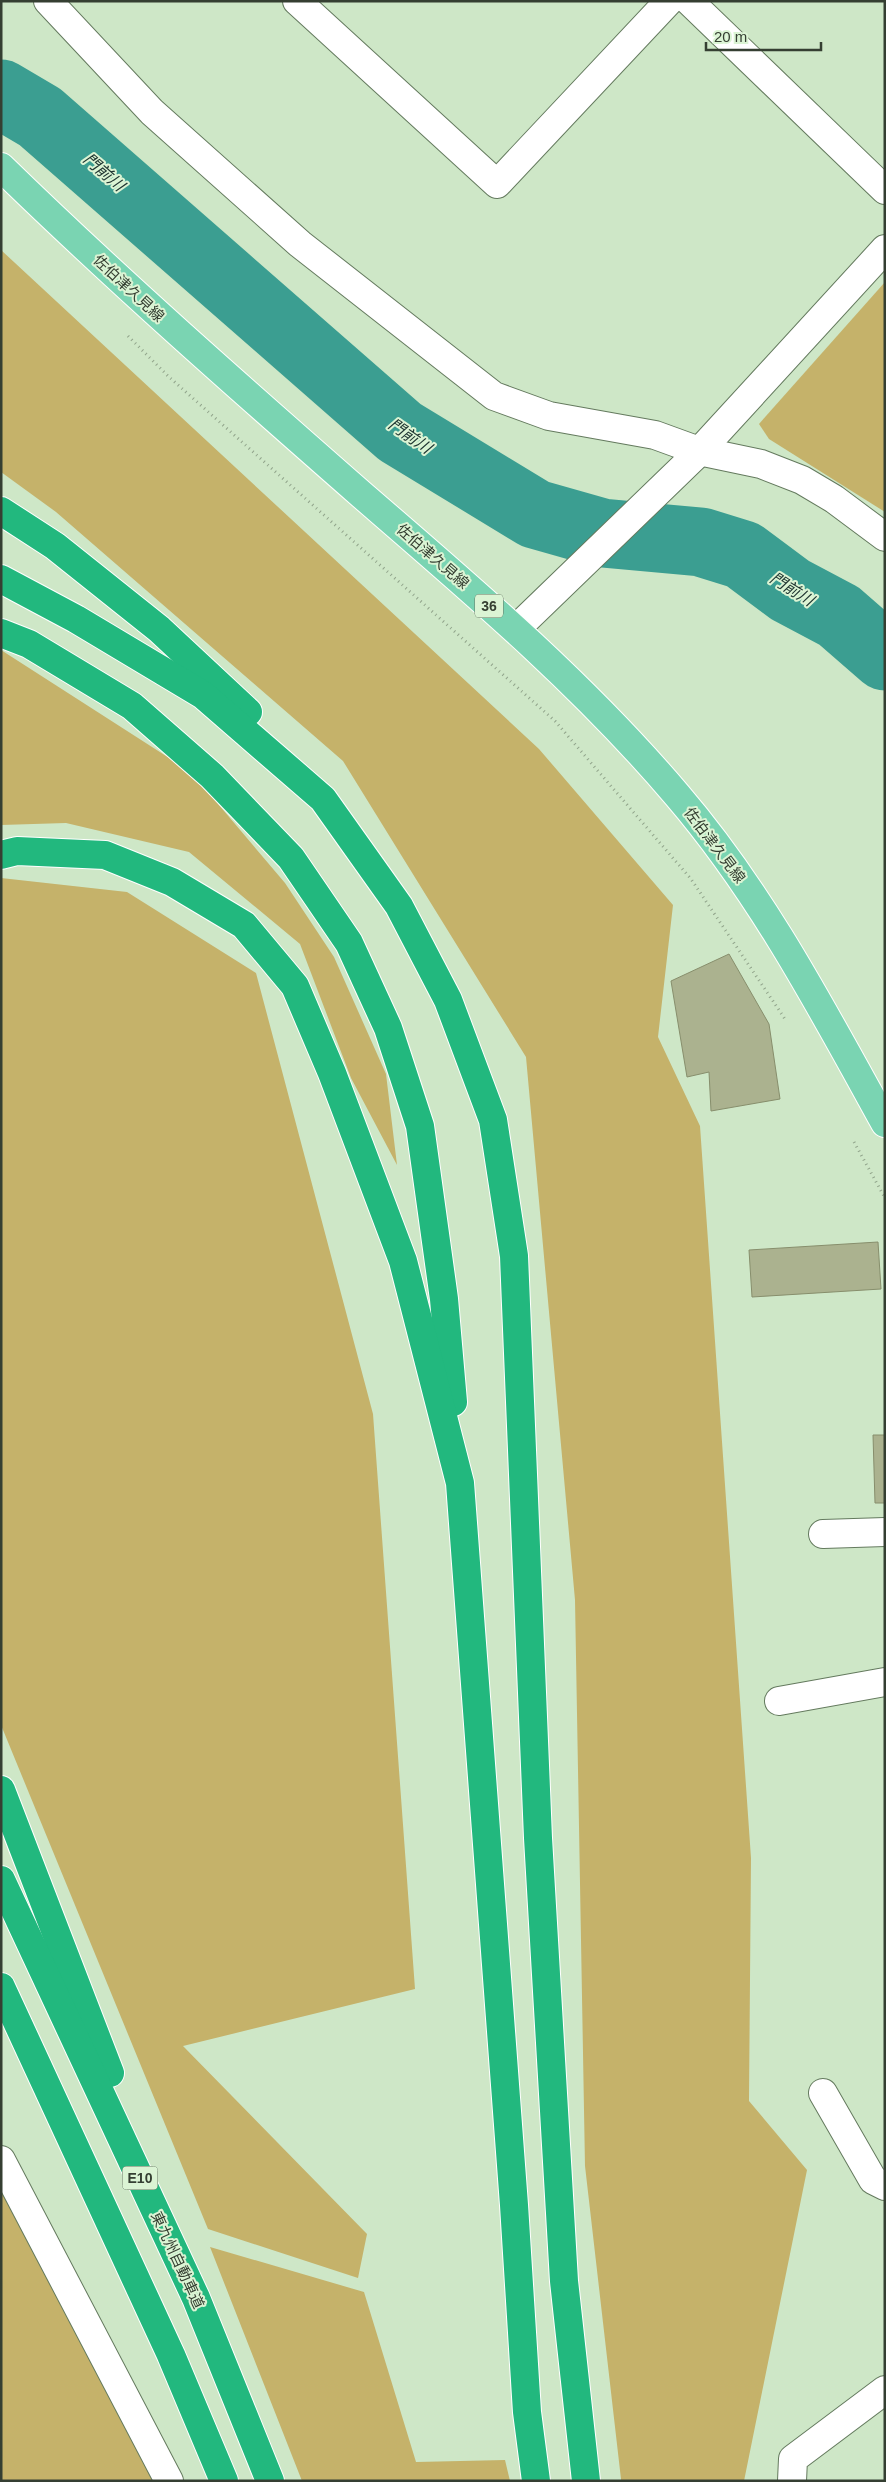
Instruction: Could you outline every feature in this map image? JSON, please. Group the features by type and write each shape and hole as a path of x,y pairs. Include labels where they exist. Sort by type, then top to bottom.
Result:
{"highway":[{"path":"1,511 54,546 159,629 239,702 323,799 399,906 448,1000 494,1120 514,1256 538,1848 564,2281 586,2481"},
{"path":"1,579 76,619 203,695 323,799"},
{"path":"1,633 30,644 132,706 212,776 291,858 349,944 388,1028 420,1126 444,1299 460,1484 512,2176 527,2412 536,2481"},
{"path":"1,855 17,850 105,855 172,882 244,925 295,986 332,1073 403,1260 460,1484"},
{"path":"1,1790 196,2298"},
{"name":"東九州自動車道","path":"1,1880 196,2298 270,2481"},
{"path":"1,1986 171,2355 224,2481"}],"main road":[{"name":"佐伯津久見線","path":"1,167 174,330 518,628 639,752 679,797 737,872 776,930 815,995 885,1123"}],"street":[{"path":"48,1 152,112 300,244 494,396 549,416 655,435 698,452 760,464 802,480 834,499 885,537"},
{"path":"297,1 497,184 669,1"},
{"path":"689,1 885,190"},
{"path":"518,628 698,452 885,249"},
{"path":"823,1534 885,1532"},
{"path":"779,1701 885,1682"},
{"path":"823,2093 873,2180 885,2186"},
{"path":"1,2160 169,2481"},
{"path":"792,2481 793,2459 885,2390"}],"path":[{"path":"126,334 168,376 555,721 691,879 788,1023"},
{"path":"853,1140 885,1198"}],"shaded area":[{"path":"1,250 539,749 673,905 658,1037 700,1126 751,1858 749,2101 807,2170 744,2481 621,2481 585,2166 575,1600 526,1057 343,761 56,512 1,472"},
{"path":"885,282 885,512 769,439 759,424"},
{"path":"1,650 191,772 285,883 334,957 386,1074 397,1165 351,1078 300,944 189,852 66,823 1,825"},
{"path":"1,878 127,892 256,973 373,1414 415,1989 183,2046 367,2234 358,2278 208,2229 1,1725"},
{"path":"1,2179 155,2481 1,2481"},
{"path":"210,2247 364,2292 416,2462 505,2460 510,2481 302,2481"}],"building":[{"path":"729,954 769,1024 780,1099 711,1111 709,1072 687,1077 671,981"},
{"path":"878,1242 881,1289 752,1297 749,1250"},
{"path":"873,1435 885,1435 885,1503 875,1503"}],"waterway":[{"name":"門前川","path":"1,94 40,117 400,432 535,514 602,533 701,542 743,555 790,590 839,616 885,656"}]}
